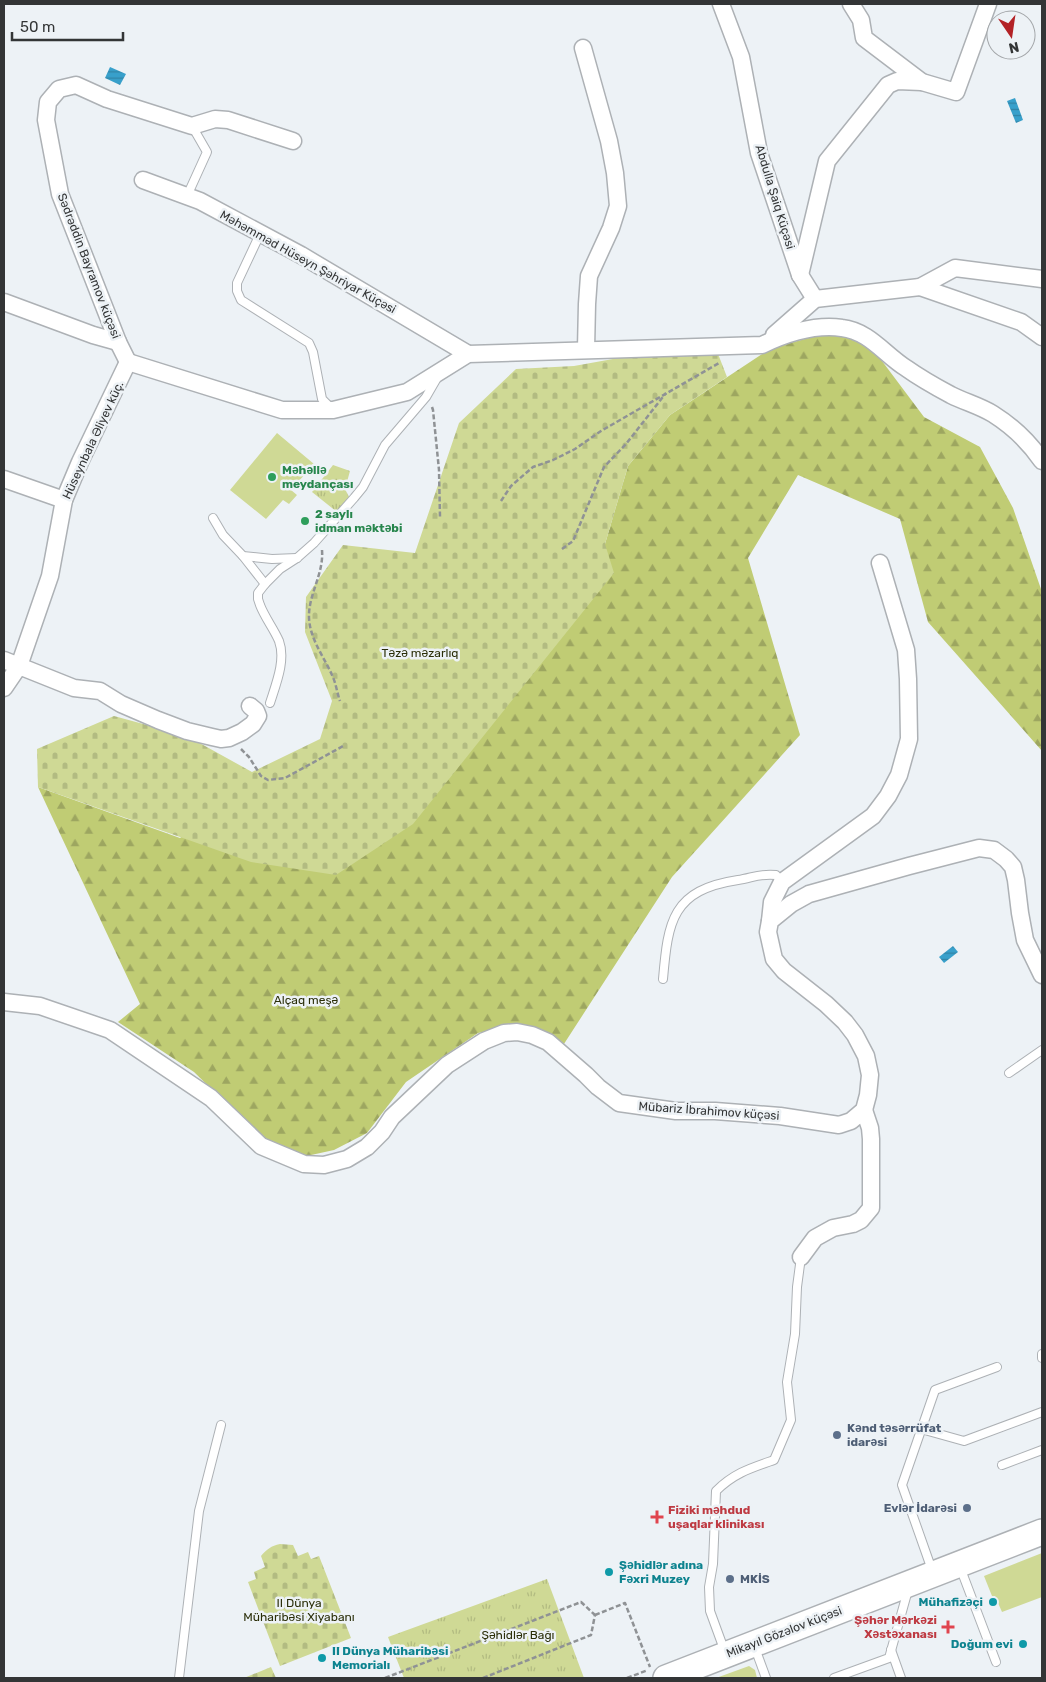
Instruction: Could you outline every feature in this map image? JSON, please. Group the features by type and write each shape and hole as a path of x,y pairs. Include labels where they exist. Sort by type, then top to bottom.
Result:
{"main road":[{"name":"Mikayıl Gözəlov küçəsi","path":"666,1678 1042,1532"}],"street":[{"name":"Abdulla Şaiq Küçəsi","path":"721,4 741,57 760,153 800,275 815,300"},
{"path":"851,4 860,20 864,38 922,82"},
{"path":"800,275 827,161 888,84 897,81 922,82 956,92 988,4"},
{"path":"583,48 609,141 615,173 618,206 611,228 589,276 586,304 586,349"},
{"name":"Sədrəddin Bayramov küçəsi","path":"128,362 118,342 60,194 46,120 48,102 59,89 76,84 107,98 192,126"},
{"path":"192,126 215,120 228,120 293,141"},
{"name":"Məhəmməd Hüseyn Şəhriyar Küçəsi","path":"143,180 187,196 301,255 468,354"},
{"path":"762,344 815,300 920,287 955,268 1042,279"},
{"path":"920,287 1021,322 1042,337"},
{"path":"4,302 92,335 118,342"},
{"path":"128,362 282,410 333,410 407,392 468,354 762,344 787,334 824,327 844,328 861,334 929,383 993,414 1015,430 1042,460"},
{"name":"Hüseynbala Əliyev küç.","path":"4,688 19,666 50,576 64,500 128,362"},
{"path":"4,479 64,500"},
{"path":"801,1257 815,1238 833,1228 853,1224 861,1220 871,1208 871,1139 870,1128 864,1110 870,1074 866,1056 855,1035 845,1022 826,1004 784,971 774,959 768,932 772,902 782,882 873,816 888,796 899,775 909,739 910,713 906,650 880,563"},
{"path":"4,660 74,688 100,690 121,704 187,731 221,739 229,738 254,724 258,716 256,711 250,706"},
{"path":"770,921 791,904 824,889 979,848 994,850 1013,867 1025,940 1042,975"},
{"name":"Mübariz İbrahimov küçəsi","path":"4,1002 40,1006 110,1030 211,1098 261,1146 304,1164 324,1165 347,1159 367,1147 382,1132 392,1117 447,1065 484,1040 504,1033 517,1032 532,1035 548,1042 598,1088 619,1103 676,1112 715,1111 839,1125 851,1121 864,1110"}],"lane":[{"path":"187,196 207,152 192,126"},
{"path":"260,234 237,282 236,291 241,300 309,343 314,352 322,398 333,410"},
{"path":"270,703 279,672 282,651 278,639 264,616 258,599 258,593 280,570 297,558 320,536 354,498 363,487 385,445 426,397 442,370"},
{"path":"213,518 223,535 243,556 265,584"},
{"path":"243,556 272,559 297,558"},
{"path":"663,979 667,938 672,920 686,900 714,885 744,880 756,875 776,875 782,882"},
{"path":"1009,1073 1042,1050"},
{"path":"726,1655 710,1611 709,1587 713,1564 716,1491 728,1479 741,1472 774,1460 791,1420 787,1382 795,1334 797,1287 801,1257"},
{"path":"934,1574 902,1485 935,1390 997,1368"},
{"path":"922,1429 964,1441 1042,1412"},
{"path":"179,1678 199,1510 221,1425"},
{"path":"1002,1466 1042,1450"},
{"path":"959,1565 996,1662"},
{"path":"834,1678 888,1658 910,1584"},
{"path":"753,1644 766,1678"},
{"path":"891,1649 901,1678"}],"path":[{"path":"501,501 511,486 533,468 575,449 667,392 727,358"},
{"path":"562,548 573,540 604,467 642,425 667,392"},
{"path":"426,397 433,410 439,470 440,517"},
{"path":"320,536 322,563 310,605 309,618 314,638 334,677 340,701"},
{"path":"229,738 249,757 261,776 268,780 285,778 345,745"},
{"path":"385,1678 581,1602 595,1615"},
{"path":"595,1615 625,1603 651,1669 627,1678"},
{"path":"484,1678 591,1636 595,1615"}],"green space":[{"name":"Alçaq meşə","path":"816,336 843,336 873,349 924,417 980,447 1013,508 1042,592 1042,751 928,622 900,519 798,475 748,558 800,735 672,877 562,1047 524,1024 478,1033 406,1082 367,1133 334,1150 302,1157 268,1144 194,1072 118,1022 140,1004 38,787 180,838 605,544 628,466 670,415 771,348"},
{"name":"Təzə məzarlıq","path":"713,341 727,377 670,415 628,466 605,544 614,573 413,824 336,875 251,862 38,787 37,749 114,716 187,736 252,772 320,739 332,701 305,632 306,597 343,545 415,553 459,423 516,369 574,366"},
{"name":"Məhəllə meydançası","path":"277,433 314,464 291,490 297,495 289,504 283,500 266,519 230,490"},
{"path":"333,465 350,471 345,489 349,497 337,512 312,492"},
{"name":"II Dünya Müharibəsi Xiyabanı","path":"280,1544 293,1545 298,1556 308,1552 311,1559 319,1556 351,1638 280,1666 248,1582 256,1579 254,1572 265,1567 261,1556 265,1551"},
{"path":"1042,1553 1042,1597 1002,1612 995,1596 992,1596 984,1576"},
{"name":"Şəhidlər Bağı","path":"547,1579 584,1678 404,1678 388,1637"},
{"path":"749,1666 755,1670 757,1678 716,1678"},
{"path":"271,1667 276,1678 244,1678"}],"water":[{"path":"110,67 126,74 120,85 105,78"},
{"path":"1015,98 1023,120 1016,123 1007,101"},
{"path":"953,946 958,952 944,963 939,957"}],"place":[{"name":"Məhəllə meydançası","path":"272,477"},
{"name":"2 saylı idman məktəbi","path":"305,521"},
{"name":"Kənd təsərrüfat idarəsi","path":"837,1435"},
{"name":"Evlər İdarəsi","path":"967,1508"},
{"name":"Fiziki məhdud uşaqlar klinikası","path":"657,1517"},
{"name":"Şəhidlər adına Fəxri Muzey","path":"609,1572"},
{"name":"MKİS","path":"730,1579"},
{"name":"Mühafizəçi","path":"993,1602"},
{"name":"Şəhər Mərkəzi Xəstəxanası","path":"948,1627"},
{"name":"Doğum evi","path":"1023,1644"},
{"name":"II Dünya Müharibəsi Memorialı","path":"322,1658"}]}
